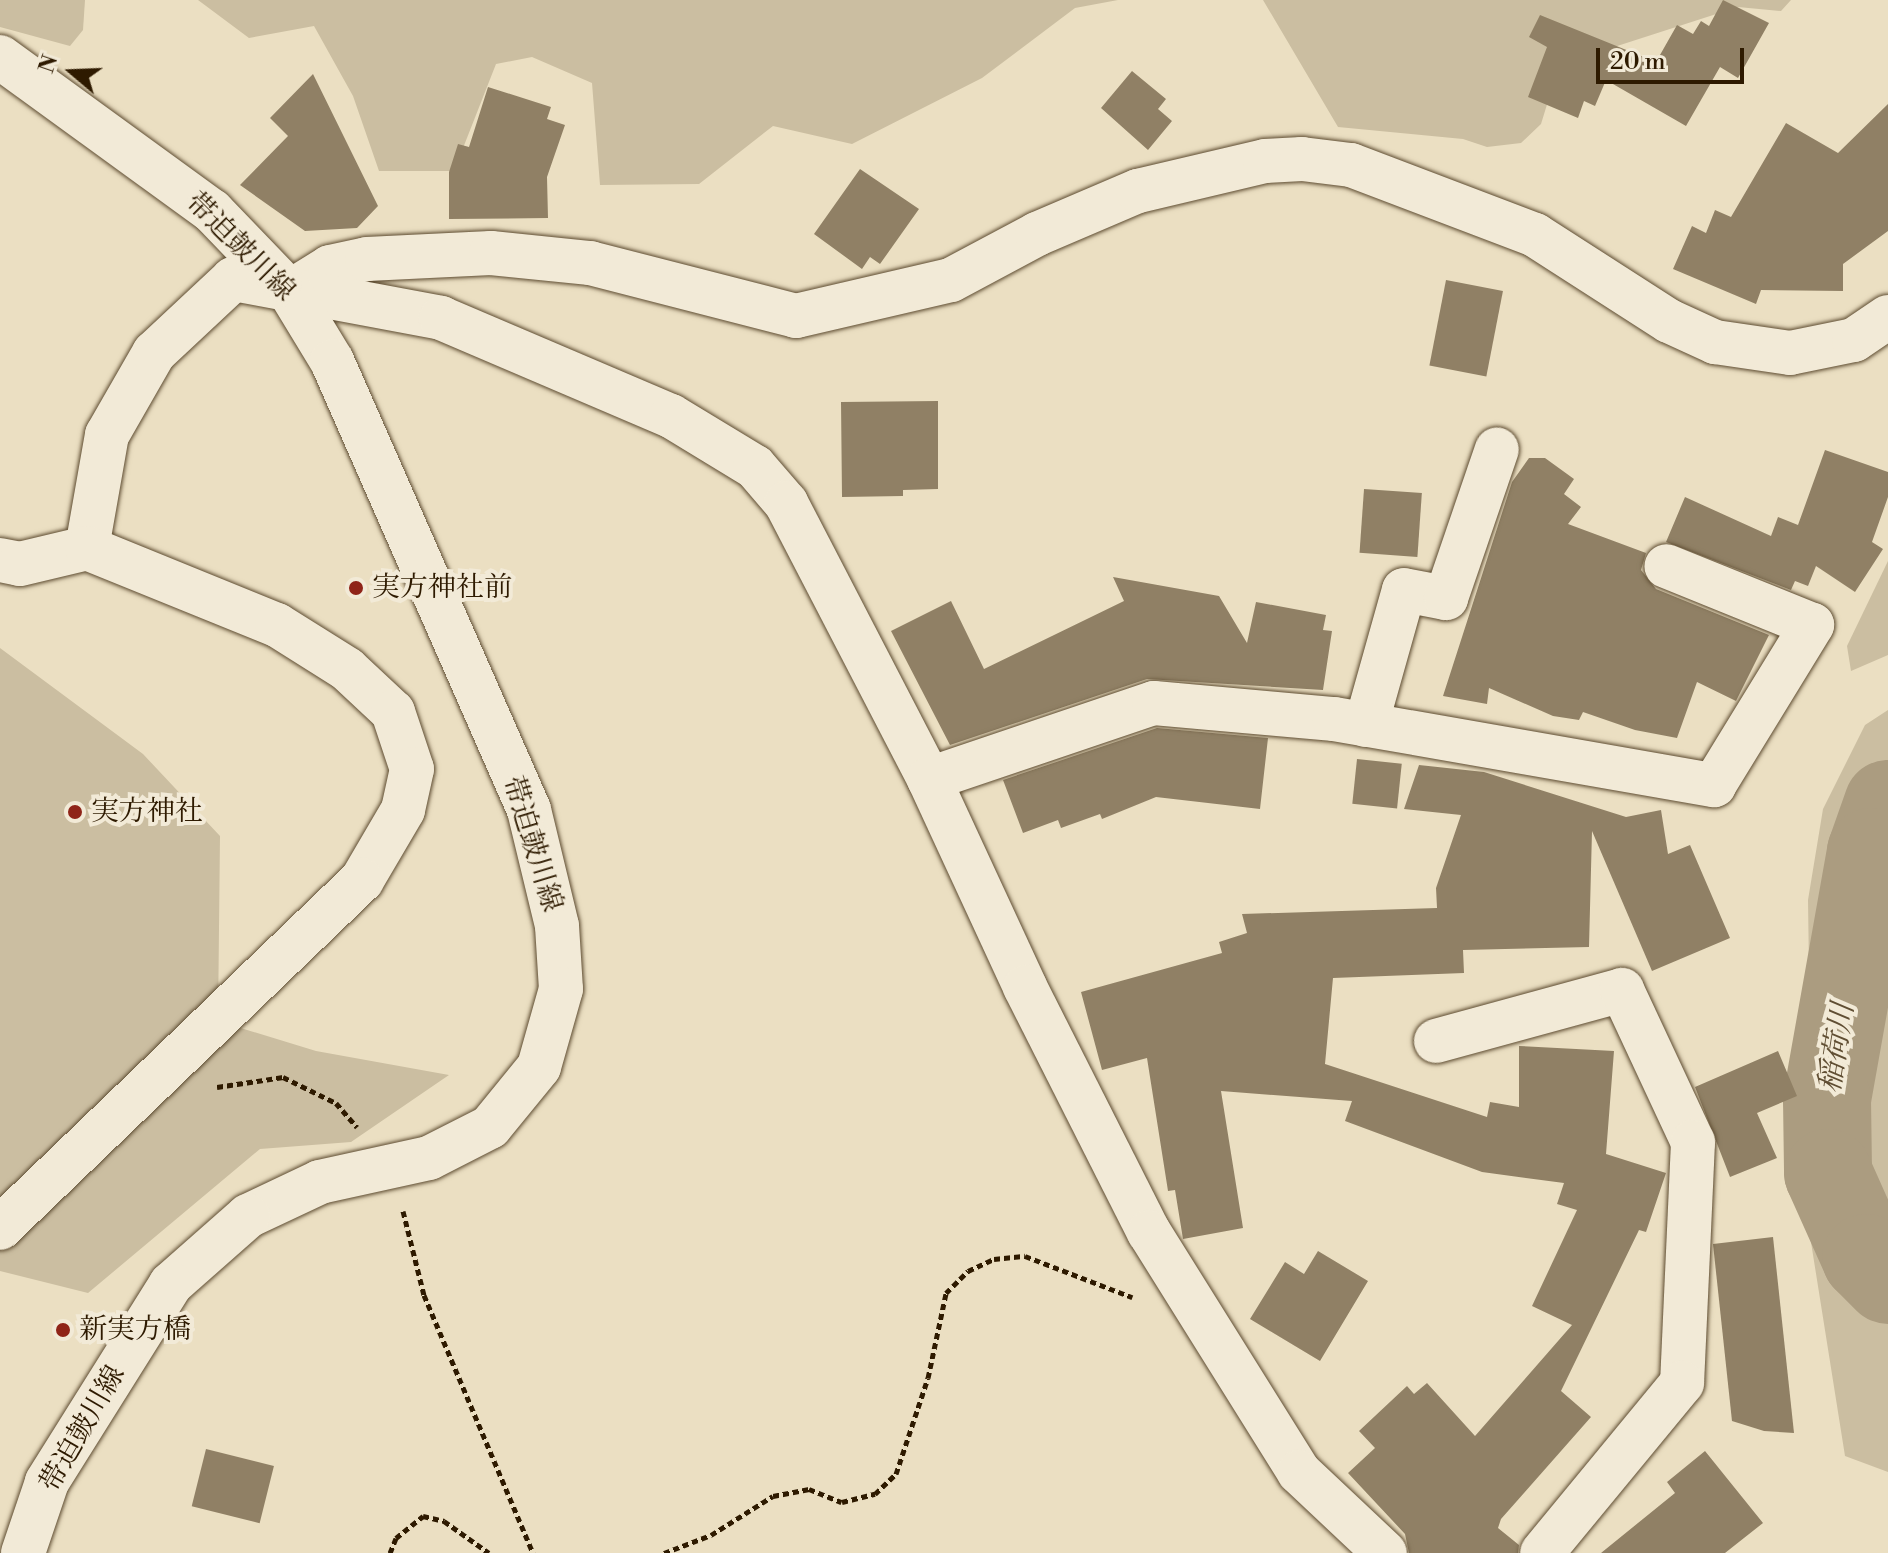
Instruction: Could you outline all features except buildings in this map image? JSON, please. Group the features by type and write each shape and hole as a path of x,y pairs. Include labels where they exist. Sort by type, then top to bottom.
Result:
{"street":[{"name":"帯迫皷川線","path":"0,57 212,211 290,292 332,361 529,810 557,926 561,989 539,1067 490,1127 429,1158 320,1182 248,1216 171,1284 47,1482 23,1553"},
{"path":"290,292 330,267 367,259 491,253 590,263 796,316 951,280 1037,234 1138,191 1265,161 1302,159 1351,165 1535,235 1669,321 1715,342 1790,353 1854,340 1888,317"},
{"path":"87,548 107,435 154,353 233,279 441,318 671,416 755,467 786,503 929,779 1025,987 1149,1232 1299,1472 1385,1553"},
{"path":"1366,725 1404,590 1446,598 1497,449"},
{"path":"0,560 20,564 87,548 277,625 347,669 393,712 412,769 403,810 362,880 0,1228"},
{"path":"929,779 1154,703 1366,725 1714,785 1812,625 1666,566"},
{"path":"1436,1041 1622,990 1693,1142 1682,1383 1542,1553"}],"path":[{"path":"209,1089 283,1077 336,1103 391,1166 424,1295 533,1553"},
{"path":"664,1553 711,1535 773,1496 809,1489 842,1502 875,1494 896,1474 928,1378 946,1293 968,1271 994,1259 1025,1256 1124,1295 1199,1313"},
{"path":"390,1553 396,1538 423,1516 444,1521 489,1553"}],"shaded area":[{"path":"0,0 85,0 83,30 70,46 0,27"},
{"path":"198,0 1118,0 1075,8 982,78 852,144 773,126 699,184 600,185 592,83 532,57 496,64 454,171 379,171 353,96 314,26 249,38"},
{"path":"1263,0 1791,0 1781,11 1738,7 1580,58 1553,85 1541,124 1521,143 1487,147 1463,139 1338,127"},
{"path":"1888,561 1888,655 1851,671 1847,646"},
{"path":"0,648 143,754 220,836 218,1021 316,1051 449,1075 351,1142 260,1149 88,1293 0,1271"},
{"path":"1888,710 1888,1472 1845,1456 1793,1129 1810,1040 1808,900 1823,809 1865,725"}],"waterway":[{"name":"稲荷川","path":"1888,804 1871,852 1827,1099 1828,1173 1866,1258 1888,1280"}],"place":[{"name":"実方神社前","path":"356,588"},
{"name":"実方神社","path":"75,812"},
{"name":"新実方橋","path":"63,1330"}]}
